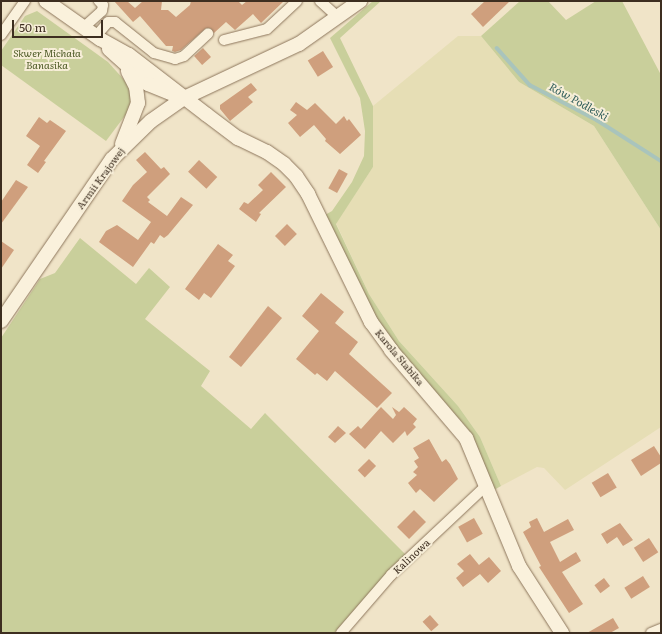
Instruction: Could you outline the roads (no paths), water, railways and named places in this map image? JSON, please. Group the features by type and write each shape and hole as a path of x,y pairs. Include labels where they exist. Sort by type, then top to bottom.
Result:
{"street":[{"path":"1,36 25,1"},
{"path":"46,1 98,37 125,65 151,86 184,98"},
{"path":"83,28 102,11 103,5 99,1"},
{"path":"224,40 267,29 297,1"},
{"path":"320,1 339,18"},
{"name":"Armii Krajowej","path":"1,321 119,150 162,112 184,98 299,44 339,18 360,1"},
{"path":"98,37 108,22 115,22 154,53 175,59 184,56 208,34"},
{"name":"Karola Stabika","path":"98,37 129,55 238,138 284,164 296,176 308,194 371,322 391,350 459,426 487,485 519,566 562,633"},
{"path":"119,150 138,103 136,87 125,65"},
{"name":"Kalinowa","path":"341,633 391,575 487,485"},
{"path":"651,633 661,629"}],"waterway":[{"name":"Rów Podleski","path":"497,48 530,85 597,120 661,161"}],"park label":[{"name":"Skwer Michała Banasika","path":"47,58"}]}
